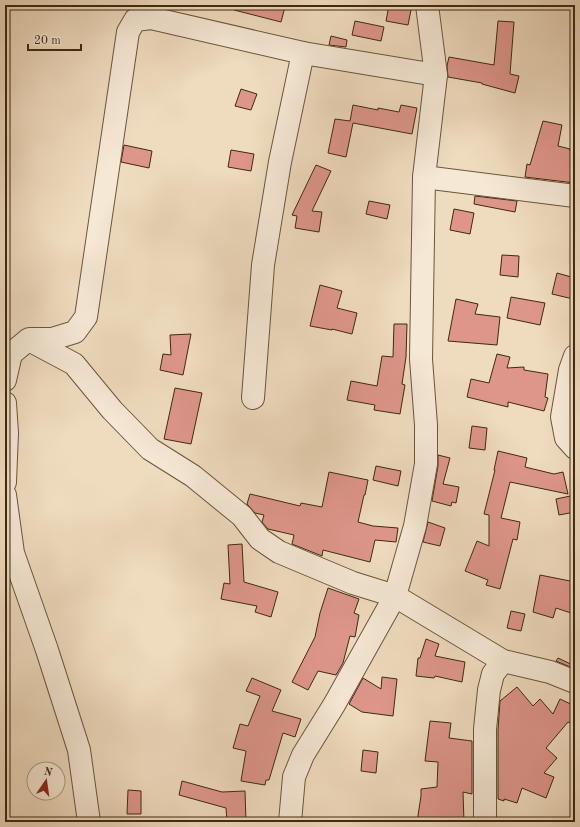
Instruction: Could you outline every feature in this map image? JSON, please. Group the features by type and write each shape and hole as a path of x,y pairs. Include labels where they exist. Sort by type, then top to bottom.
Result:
{"street":[{"path":"290,822 294,777 303,754 334,705 395,596 414,526 426,464 426,425 421,359 424,176 436,75 427,5"},
{"path":"5,380 11,354 29,340 52,338 75,332 86,317 128,32 135,20 150,18 303,53 436,75"},
{"path":"253,398 263,265 280,162 303,53"},
{"path":"424,176 575,196"},
{"path":"29,340 74,364 112,410 150,448 193,476 242,516 260,539 279,552 353,583 395,596 503,661 550,672 575,682"},
{"path":"575,356 570,370 562,417 566,438 575,448"},
{"path":"5,403 7,433 5,482"},
{"path":"5,495 13,553 47,650 79,750 90,822"},
{"path":"485,822 485,729 489,690 493,674 503,661"}],"building":[{"path":"234,5 276,5 285,7 281,22 234,10"},
{"path":"389,5 412,5 408,25 386,21"},
{"path":"355,21 384,27 381,41 352,35"},
{"path":"498,21 514,22 510,74 519,76 515,93 482,83 448,77 447,66 449,57 494,65"},
{"path":"331,36 347,40 346,47 329,45"},
{"path":"241,89 257,94 251,110 235,106"},
{"path":"353,105 399,112 401,105 417,108 412,134 353,123 346,157 328,153 335,119 350,121"},
{"path":"543,121 562,125 558,146 575,152 575,183 525,177 527,164 530,165"},
{"path":"124,145 152,151 149,168 121,162"},
{"path":"231,150 254,154 251,171 228,167"},
{"path":"316,165 331,171 312,211 322,212 319,232 295,228 297,216 292,215"},
{"path":"475,196 517,201 515,212 474,204"},
{"path":"369,201 390,205 387,219 366,214"},
{"path":"454,209 474,213 470,234 450,230"},
{"path":"502,255 519,256 518,277 500,275"},
{"path":"557,273 575,278 575,291 573,299 552,294"},
{"path":"320,285 342,291 337,308 357,313 352,334 310,326"},
{"path":"511,297 545,303 540,325 507,318"},
{"path":"456,299 478,304 475,314 500,317 497,345 448,341"},
{"path":"394,324 407,324 406,357 402,384 405,385 400,414 374,410 375,405 347,400 351,381 377,386 382,356 393,357"},
{"path":"191,334 183,375 160,370 163,354 171,355 170,335"},
{"path":"497,354 510,357 507,368 524,367 524,370 548,374 545,397 548,398 544,411 508,402 508,407 467,397 471,379 489,383"},
{"path":"175,388 202,393 191,444 164,439"},
{"path":"472,426 487,428 485,450 469,448"},
{"path":"498,451 527,458 525,467 554,474 563,472 568,494 510,482 501,518 520,522 517,540 513,539 500,589 486,585 488,580 465,571 477,541 489,546 489,515 484,514"},
{"path":"438,455 450,458 443,484 459,487 456,503 452,502 451,506 432,501 438,466"},
{"path":"376,466 401,471 398,486 373,480"},
{"path":"329,472 368,480 358,522 373,526 398,528 396,542 375,540 370,562 323,550 322,556 292,544 294,535 268,529 262,522 264,515 255,513 247,504 250,494 300,506 301,503 322,507"},
{"path":"575,495 575,512 559,515 556,499"},
{"path":"428,522 445,528 440,546 423,542"},
{"path":"242,544 244,582 278,592 271,617 255,612 257,606 221,599 224,583 230,584 228,545"},
{"path":"540,575 575,582 575,596 571,613 556,608 553,618 533,612"},
{"path":"328,588 359,599 354,613 359,615 355,637 350,636 343,663 336,675 318,671 308,690 292,682 315,637 320,613"},
{"path":"511,611 525,614 521,631 507,628"},
{"path":"426,639 439,644 435,656 465,662 462,682 435,676 434,678 416,676 418,658 420,658"},
{"path":"558,658 575,666 575,669 556,661"},
{"path":"382,677 397,679 393,716 362,712 349,704 363,678 381,689"},
{"path":"252,678 281,690 272,711 301,719 295,737 283,733 269,780 266,780 265,785 241,781 246,751 233,748 240,724 248,726 260,696 246,691"},
{"path":"517,687 533,706 540,699 553,714 560,699 575,706 575,725 568,722 546,748 557,758 544,773 554,777 546,798 522,788 517,803 504,799 504,801 498,799 498,730 500,701"},
{"path":"430,721 451,723 449,738 472,741 472,794 463,792 464,822 417,822 421,789 437,787 438,762 425,761"},
{"path":"363,750 378,752 376,773 361,771"},
{"path":"182,781 222,792 245,791 246,822 227,822 226,808 179,795"},
{"path":"128,790 141,791 141,814 127,814"}]}
